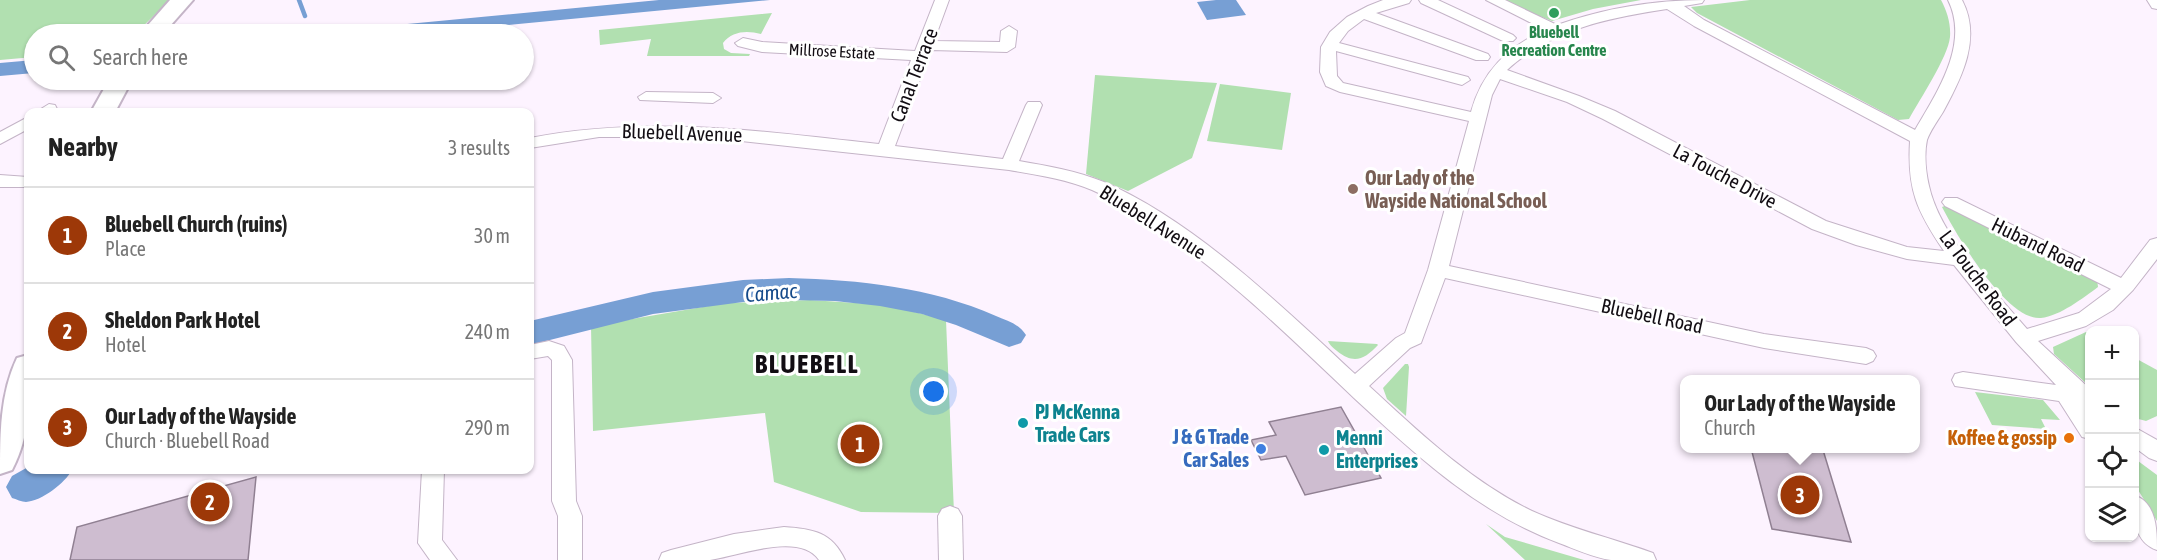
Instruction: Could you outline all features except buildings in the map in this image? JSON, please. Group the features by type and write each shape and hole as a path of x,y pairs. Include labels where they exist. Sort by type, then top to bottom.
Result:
{"main road":[{"path":"160,24 182,0"},
{"path":"105,108 115,90"},
{"path":"0,461 24,380"}],"street":[{"name":"Canal Terrace","path":"885,150 942,0"},
{"path":"1404,0 1391,1 1364,14 1330,45 1328,78 1336,86 1478,118"},
{"path":"1426,0 1508,38"},
{"path":"1493,0 1558,31"},
{"path":"1354,386 1403,343 1414,338 1438,270 1484,95 1496,72 1516,53 1558,31 1621,12 1697,0"},
{"name":"La Touche Road","path":"1955,0 1963,9 1964,31 1959,59 1919,139 1918,168 1922,194 1941,232 1960,259 2023,337 2079,396 2085,415"},
{"path":"2154,0 2157,5"},
{"path":"1670,4 1699,23 1919,139"},
{"path":"1364,14 1482,57"},
{"name":"Millrose Estate","path":"743,43 762,47 924,50 1006,47 1009,31"},
{"path":"1330,45 1462,80"},
{"name":"La Touche Drive","path":"1496,72 1573,99 1609,115 1819,225 1863,242 1907,253 1960,259"},
{"path":"646,97 713,98"},
{"path":"664,130 679,97"},
{"path":"1009,165 1034,105"},
{"path":"0,139 24,124"},
{"name":"Bluebell Avenue","path":"534,142 575,134 664,130 722,133 1009,165 1081,179 1146,212 1229,272 1439,461 1507,509 1560,533 1644,560"},
{"path":"0,181 24,182"},
{"name":"Huband Road","path":"1951,202 2124,287"},
{"path":"2023,337 2051,331 2088,317 2124,287 2149,258 2157,244"},
{"name":"Bluebell Road","path":"1438,270 1764,341 1866,356"},
{"path":"534,351 552,349 559,353 562,360 564,501 570,516 570,560"},
{"path":"1963,380 2079,396"},
{"path":"433,474 430,543 444,560"},
{"path":"2139,512 2157,540"},
{"path":"950,516 951,560"},
{"path":"671,560 793,535 805,537 824,546 833,560"}],"green space":[{"path":"0,0 170,0 145,24 24,24 24,58 0,60"},
{"name":"Bluebell Recreation Centre","path":"1499,0 1641,0 1593,9 1552,21"},
{"path":"1750,0 1941,0 1948,18 1950,37 1939,66 1909,119 1898,120 1697,13 1691,7"},
{"path":"772,13 761,34 740,32 723,43 724,49 731,53 750,54 749,56 647,56 651,39 600,45 599,30"},
{"path":"1095,75 1217,83 1192,158 1128,191 1086,174"},
{"path":"1220,84 1291,93 1282,150 1207,141"},
{"path":"1947,205 2097,279 2098,287 2056,314 2041,318 2027,315 2013,306 1998,291 1970,255 1942,207"},
{"path":"810,300 887,305 946,320 954,513 861,512 774,482 765,413 593,431 591,326 726,303"},
{"path":"2085,332 2085,382 2054,354 2053,347"},
{"path":"1328,341 1378,345 1364,357 1354,359 1343,355"},
{"path":"2139,360 2157,370 2157,416 2146,421 2139,419"},
{"path":"1405,364 1409,367 1406,416 1387,399 1383,388"},
{"path":"1975,392 2043,400 2060,420 2041,419 2046,429 1992,425"},
{"path":"2139,462 2157,475 2157,521 2139,492"},
{"path":"1486,524 1505,537 1584,560 1525,560"}],"water":[{"path":"659,0 770,0 519,24 407,24"},
{"path":"1236,0 1246,15 1207,20 1197,2"},
{"path":"24,61 24,74 0,76 0,63"}],"waterway":[{"path":"299,0 305,16"},
{"name":"Camac","path":"534,332 653,303 743,291 789,289 835,290 925,303 968,317 1009,335"},
{"name":"Camac","path":"25,487 47,474"}],"place":[{"name":"Bluebell Recreation Centre","path":"1554,13"},
{"name":"Our Lady of the Wayside National School","path":"1353,189"},
{"name":"PJ McKenna Trade Cars","path":"1023,423"},
{"name":"Koffee & gossip","path":"2069,438"},
{"name":"Bluebell Church (ruins)","path":"860,444"},
{"name":"J & G Trade Car Sales","path":"1261,449"},
{"name":"Menni Enterprises","path":"1324,450"},
{"name":"Our Lady of the Wayside","path":"1800,495"},
{"name":"Sheldon Park Hotel","path":"210,502"}],"district":[{"name":"BLUEBELL","path":"807,364"}]}
